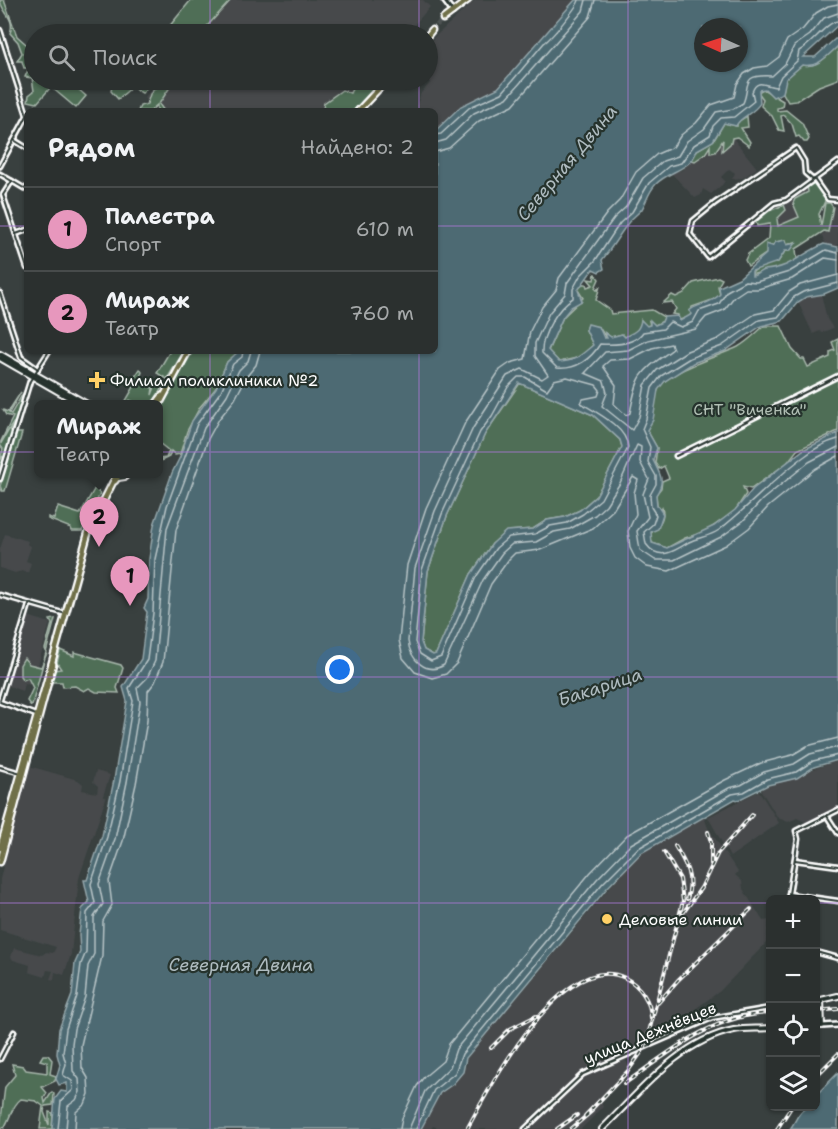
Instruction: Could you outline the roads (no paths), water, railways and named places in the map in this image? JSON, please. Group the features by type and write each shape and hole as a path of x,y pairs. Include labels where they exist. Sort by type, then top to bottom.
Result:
{"main road":[{"path":"443,19 468,0"},
{"path":"361,108 378,90"},
{"path":"160,400 186,354"},
{"path":"0,356 72,400"},
{"path":"34,376 78,400"},
{"path":"0,862 37,715 89,530 116,478"},
{"path":"0,848 22,773"},
{"path":"820,1000 838,996"},
{"path":"818,1003 822,1026"},
{"path":"602,1129 669,1064 692,1047 731,1031 766,1028"}],"street":[{"path":"444,0 453,12"},
{"path":"0,30 25,108"},
{"path":"0,166 24,121"},
{"path":"14,140 24,146"},
{"path":"838,162 813,180 786,200 774,203 708,257 690,234 693,221 725,195 796,148 803,158 805,173 813,180 828,199 838,200"},
{"path":"0,174 24,188"},
{"path":"12,181 3,195 24,259"},
{"path":"16,234 24,231"},
{"path":"0,293 21,357 38,369"},
{"path":"0,479 34,376 47,354"},
{"path":"676,456 838,376"},
{"path":"0,596 66,614"},
{"path":"29,604 0,701 37,715"},
{"path":"0,767 22,773"},
{"path":"838,810 796,831 798,839 789,894 838,901"},
{"path":"827,816 838,833"},
{"path":"795,860 838,866"},
{"path":"820,953 838,958"},
{"name":"улица Дежнёвцев","path":"525,1129 583,1074 712,1018 766,1009"},
{"path":"822,1026 838,1025"},
{"path":"0,1059 14,1032"}],"water":[{"name":"Северная Двина","path":"575,0 838,0 838,25 803,57 815,57 835,39 838,39 838,46 818,63 802,65 786,79 783,93 773,97 765,89 759,90 760,103 754,110 736,126 724,123 713,141 697,150 690,162 656,184 642,209 602,260 604,269 599,272 593,269 578,290 582,301 571,307 563,317 548,350 559,362 578,357 593,345 586,330 588,324 599,327 604,338 607,338 605,333 611,337 622,334 625,337 638,329 641,320 647,326 650,325 650,320 655,325 662,322 664,317 678,316 680,321 692,314 689,311 692,309 717,297 720,294 719,287 739,278 766,254 766,244 772,246 776,242 785,240 787,245 796,243 790,251 785,251 778,262 752,271 752,276 763,270 789,264 824,244 838,247 838,288 824,294 806,297 798,302 782,321 761,326 725,351 693,363 665,381 658,390 653,420 647,430 657,448 653,460 660,474 661,485 656,495 657,505 663,514 658,529 651,532 652,543 667,548 714,526 735,510 753,489 803,450 838,433 838,760 814,767 797,778 768,785 738,800 735,799 641,853 607,888 466,1058 463,1072 453,1084 440,1093 421,1129 52,1129 55,1099 61,1091 67,1092 67,1083 59,1085 56,1079 60,1065 57,1054 59,1029 72,995 75,963 80,952 82,909 89,902 84,880 87,880 102,836 114,780 127,701 123,687 141,659 147,612 144,608 148,599 149,559 154,525 192,421 216,388 227,362 236,354 438,354 438,128 461,106 498,88","holes":["519,383 593,415 620,440 622,447 596,496 580,510 565,517 547,520 533,529 506,531 492,544 471,574 436,654 433,655 424,650 421,642 428,571 447,516 485,434"]},
{"path":"838,1073 838,1129 790,1129 801,1111 820,1111 820,1091"}],"tunnel":[{"path":"438,24 443,19"}],"railway":[{"path":"683,913 701,888 718,853 752,815"},
{"path":"708,832 711,842 711,864"},
{"path":"675,846 688,871 690,884 687,899"},
{"path":"585,1116 628,1071 645,1047 683,901 680,879 664,852"},
{"path":"658,1003 678,980 751,909"},
{"path":"467,1129 511,1054 531,1026 554,1001 577,983 601,974 625,978 644,995 651,1018"},
{"path":"820,1011 838,1009"},
{"path":"624,1084 675,1048 710,1028 729,1020 766,1013"},
{"path":"491,1048 510,1029 536,1016"},
{"path":"820,1072 838,1054"},
{"path":"571,1129 592,1111"},
{"path":"777,1129 789,1111"},
{"path":"557,1129 577,1115"}],"place":[{"name":"Филиал поликлиники №2","path":"97,380"},
{"name":"Мираж","path":"99,547"},
{"name":"Палестра","path":"130,606"},
{"name":"Деловые линии","path":"607,919"}],"park label":[{"name":"СНТ \"Виченка\"","path":"750,409"}],"water label":[{"name":"Бакарица","path":"600,687"}]}
